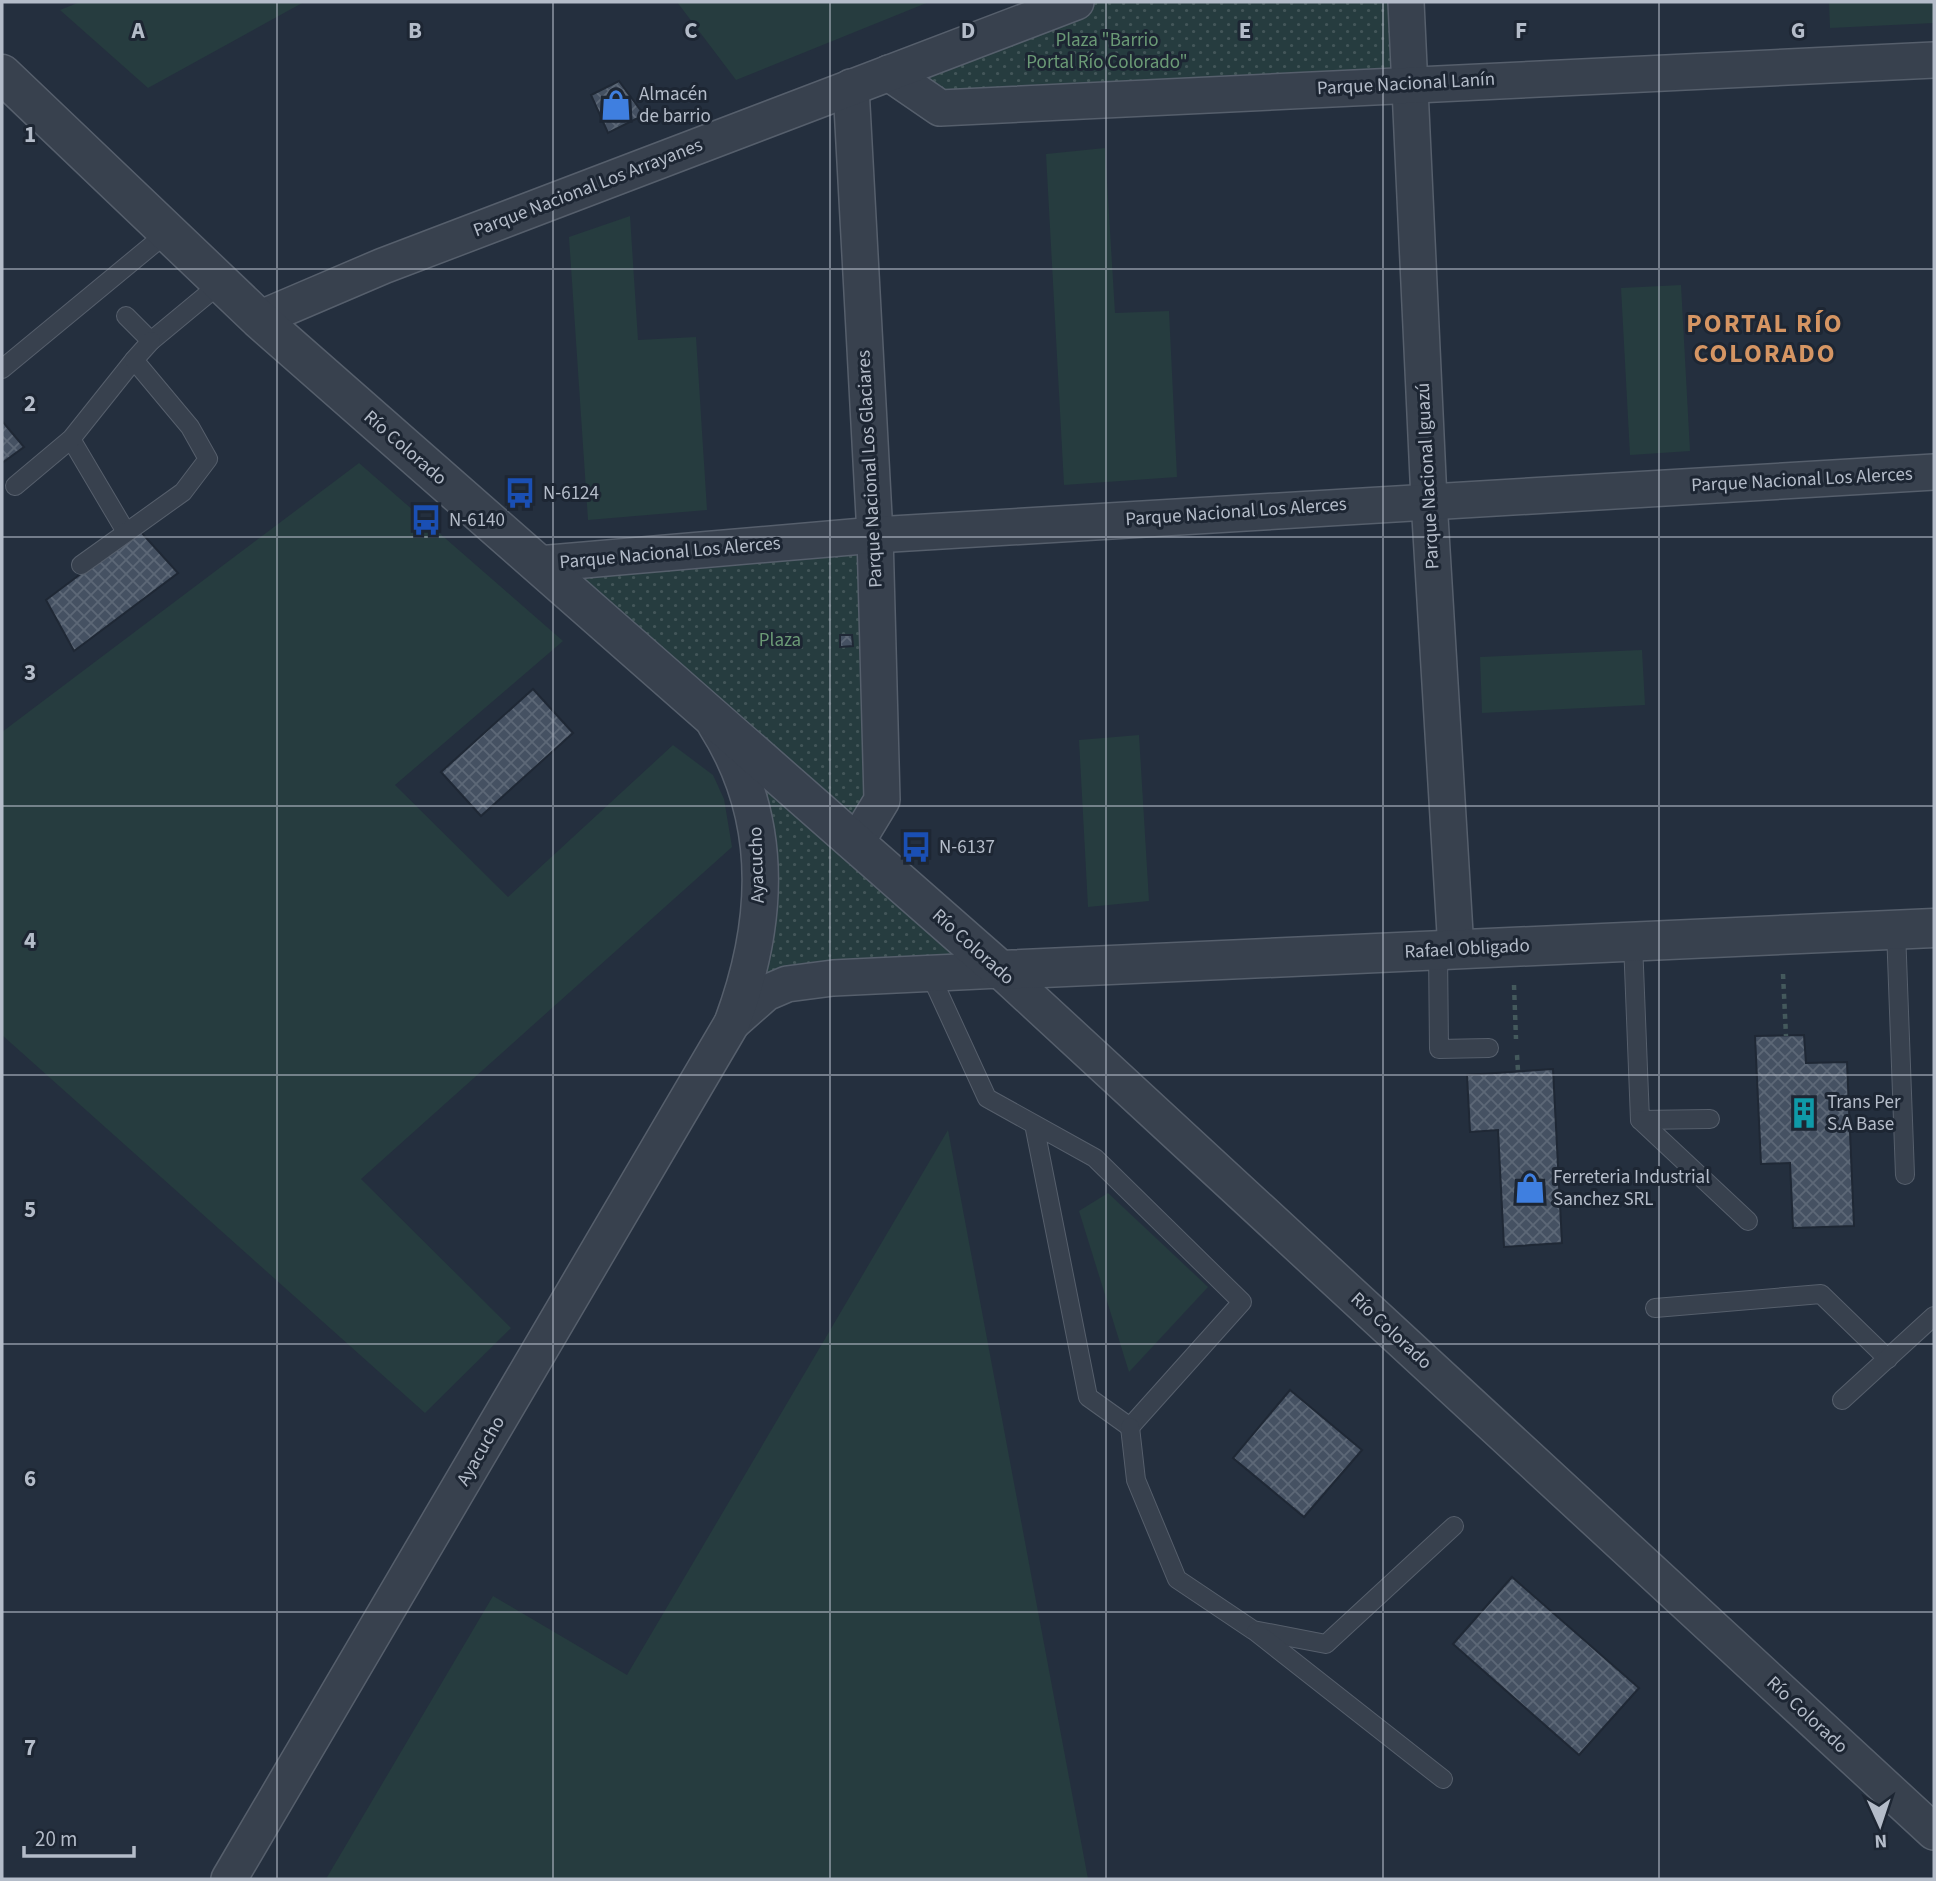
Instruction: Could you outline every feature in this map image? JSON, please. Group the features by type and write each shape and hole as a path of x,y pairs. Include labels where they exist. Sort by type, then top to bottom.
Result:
{"street":[{"name":"Parque Nacional Los Arrayanes","path":"259,319 396,261 1076,2"},
{"name":"Parque Nacional Iguazú","path":"1406,2 1447,950"},
{"name":"Parque Nacional Lanín","path":"889,73 940,108 1410,83 1934,60"},
{"name":"Río Colorado","path":"2,74 259,319 1000,970 1934,1832"},
{"name":"Parque Nacional Los Glaciares","path":"851,88 875,535 882,800 856,843"},
{"name":"Parque Nacional Los Alerces","path":"538,564 875,535 1934,472"},
{"name":"Ayacucho","path":"229,1879 732,1023 743,993 758,923 760,854 746,784 732,751 709,715"},
{"name":"Rafael Obligado","path":"1000,970 1934,928"},
{"name":"Ayacucho","path":"732,1023 766,993 787,984 833,978 1000,970"}],"lane":[{"path":"2,369 168,232"},
{"path":"15,486 71,439 151,341 221,283"},
{"path":"126,316 151,341"},
{"path":"81,565 183,492 208,459 190,427 134,360"},
{"path":"71,439 126,532"},
{"path":"1896,930 1905,1175"},
{"path":"1633,942 1640,1120 1748,1221"},
{"path":"1447,950 1439,1049 1489,1048"},
{"path":"930,974 987,1098 1095,1158 1242,1302 1130,1427"},
{"path":"1640,1120 1710,1119"},
{"path":"1034,1124 1088,1397 1130,1427 1136,1480 1177,1579 1253,1630 1443,1779"},
{"path":"1655,1308 1821,1294 1888,1359"},
{"path":"1842,1400 1934,1317"},
{"path":"1253,1630 1326,1644 1454,1526"}],"path":[{"path":"1781,935 1786,1036"},
{"path":"1512,947 1518,1071"}],"green space":[{"path":"80,2 304,2 148,88 60,10"},
{"path":"677,2 929,2 736,80"},
{"name":"Plaza \"Barrio Portal Río Colorado\"","path":"1094,2 1406,2 1410,83 940,108 906,78"},
{"path":"1829,2 1934,2 1934,23 1830,28"},
{"path":"1105,148 1115,313 1169,311 1177,477 1064,485 1046,154"},
{"path":"630,216 638,340 696,337 707,510 588,520 569,237"},
{"path":"1681,285 1690,451 1630,455 1621,288"},
{"path":"359,463 563,641 395,785 508,897 673,745 713,775 724,799 732,847 361,1179 511,1328 425,1413 2,1035 2,732"},
{"name":"Plaza","path":"862,548 872,800 854,822 576,573"},
{"path":"1642,650 1645,705 1482,713 1480,657"},
{"path":"1139,735 1149,901 1088,907 1079,740"},
{"path":"757,779 960,960 754,988"},
{"path":"948,1130 1088,1879 326,1879 493,1596 627,1675"},
{"path":"1108,1193 1208,1287 1129,1372 1079,1211"}],"building":[{"name":"Almacén de barrio","path":"619,81 644,115 608,133 591,95"},
{"path":"2,421 24,447 2,463"},
{"path":"139,530 178,573 74,651 46,600"},
{"path":"840,635 852,635 853,646 840,647"},
{"path":"533,689 573,733 481,816 441,772"},
{"name":"Trans Per S.A Base","path":"1804,1035 1806,1063 1847,1062 1854,1226 1793,1228 1790,1163 1761,1164 1755,1036"},
{"name":"Ferreteria Industrial Sanchez SRL","path":"1553,1069 1562,1243 1504,1247 1498,1130 1470,1132 1467,1075"},
{"path":"1290,1390 1362,1450 1304,1517 1233,1458"},
{"path":"1512,1577 1639,1688 1579,1755 1453,1644"}],"place":[{"name":"Almacén de barrio","path":"616,105"},
{"name":"N-6124","path":"520,493"},
{"name":"N-6140","path":"426,520"},
{"name":"N-6137","path":"916,847"},
{"name":"Trans Per S.A Base","path":"1804,1113"},
{"name":"Ferreteria Industrial Sanchez SRL","path":"1530,1188"}],"district":[{"name":"PORTAL RÍO COLORADO","path":"1765,338"}]}
